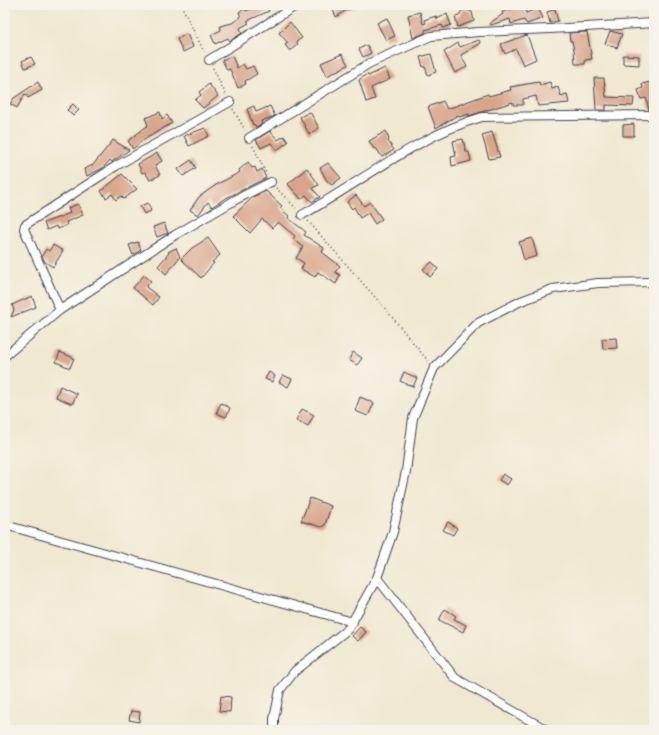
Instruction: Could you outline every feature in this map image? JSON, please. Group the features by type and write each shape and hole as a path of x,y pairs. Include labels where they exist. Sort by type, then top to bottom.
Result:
{"street":[{"path":"209,60 297,5"},
{"path":"249,138 370,63 431,36 654,23"},
{"path":"60,310 24,229 25,225 116,166 230,102"},
{"path":"302,215 411,149 466,122 482,117 654,115"},
{"path":"5,356 60,310 175,235 237,199 271,182"},
{"path":"274,730 274,719 280,690 295,671 348,629 377,578 393,532 406,471 413,418 434,368 478,323 521,301 561,288 598,283 654,282"},
{"path":"5,525 353,622"},
{"path":"377,578 456,678 547,730"}],"path":[{"path":"180,5 271,182 383,306 434,368"}],"building":[{"path":"260,5 266,5 269,11 247,21 249,23 240,28 242,33 230,41 228,38 215,44 211,35 221,30 220,26 232,23 241,17 239,12 245,9 246,11"},
{"path":"331,5 358,6 345,11 336,17"},
{"path":"524,6 526,13 538,8 543,18 527,24 524,20 511,24 510,19 491,25 490,23 503,14 502,12"},
{"path":"463,8 472,12 474,21 458,27 455,17 459,16"},
{"path":"555,9 558,21 550,23 547,12"},
{"path":"420,12 423,24 426,23 424,20 436,16 437,19 447,14 451,25 443,28 442,25 425,30 425,33 413,38 408,15"},
{"path":"387,18 395,36 386,40 377,23"},
{"path":"290,22 302,38 296,42 298,44 290,51 285,45 288,43 279,33"},
{"path":"610,31 622,34 617,48 605,44"},
{"path":"587,32 592,59 585,60 585,64 575,64 574,50 572,41 570,41 569,33"},
{"path":"187,34 193,47 183,52 177,39"},
{"path":"527,35 536,59 523,65 516,49 505,54 501,44"},
{"path":"479,40 481,43 461,55 467,67 455,73 444,52 458,43 460,47"},
{"path":"367,45 371,53 363,57 359,49"},
{"path":"342,54 348,65 327,76 321,63"},
{"path":"431,54 436,72 428,75 425,67 423,67 420,57"},
{"path":"623,55 639,56 639,65 623,64"},
{"path":"232,56 237,68 243,64 246,69 253,66 257,74 245,81 246,84 238,88 230,69 227,70 222,60"},
{"path":"31,57 35,64 25,68 22,61"},
{"path":"385,68 390,79 371,88 375,99 366,102 359,80 367,74 368,76"},
{"path":"594,78 604,78 606,97 634,98 633,106 606,105 606,110 596,110"},
{"path":"654,81 654,110 649,110 646,98 641,99 638,90 643,88 642,84"},
{"path":"38,82 42,90 28,98 25,94 17,108 10,104 14,98"},
{"path":"539,82 540,85 550,82 552,89 558,87 561,96 567,94 569,103 538,106 536,96 523,99 523,105 513,105 513,102 469,116 469,114 459,117 458,115 436,128 428,107 443,101 447,109 488,94 489,96 511,90 510,87"},
{"path":"209,84 218,96 203,108 195,100 201,95 199,92"},
{"path":"73,104 79,110 73,116 67,110"},
{"path":"254,106 256,112 270,106 275,116 261,121 262,124 256,127 254,124 253,125 247,109"},
{"path":"160,112 162,119 167,115 172,123 142,141 133,149 128,141 148,125 145,118"},
{"path":"310,112 319,128 309,134 300,117"},
{"path":"634,124 634,136 623,136 623,125"},
{"path":"205,128 209,136 189,146 184,136"},
{"path":"270,131 278,140 284,136 288,142 277,150 271,143 261,148 256,140"},
{"path":"386,131 388,141 394,150 382,157 369,141"},
{"path":"492,132 500,157 489,159 482,135"},
{"path":"463,139 466,152 469,152 471,161 452,166 451,157 456,156 453,141"},
{"path":"113,140 129,150 112,162 110,160 103,168 87,176 84,169 93,165"},
{"path":"157,153 162,161 155,165 160,175 150,180 145,172 142,173 138,164"},
{"path":"191,160 196,168 183,176 178,169"},
{"path":"248,162 252,168 255,167 257,172 262,169 266,178 224,199 212,207 208,202 198,215 190,210 199,197 216,185 240,172 239,170"},
{"path":"328,163 341,178 332,185 327,181 320,168"},
{"path":"307,168 319,185 312,188 320,197 312,202 306,195 301,199 288,184"},
{"path":"122,174 137,189 124,199 121,196 116,200 112,194 106,198 101,191"},
{"path":"266,191 282,206 280,208 289,216 288,218 306,232 304,235 324,248 322,252 340,266 335,272 340,275 336,284 318,272 315,277 301,269 304,263 296,258 303,247 293,239 295,236 278,222 272,228 262,219 250,233 233,216 253,197"},
{"path":"356,195 364,206 370,202 382,219 375,224 368,213 360,218 354,207 352,209 347,202"},
{"path":"148,203 151,211 144,214 140,206"},
{"path":"78,204 83,215 66,222 67,225 58,229 56,226 47,230 44,223 70,213 68,208"},
{"path":"164,223 168,233 157,237 153,227"},
{"path":"208,238 220,255 212,262 214,263 201,278 181,259 192,248"},
{"path":"532,238 537,256 524,260 519,242"},
{"path":"138,242 141,250 133,255 129,245"},
{"path":"53,245 63,251 53,267 45,262 42,256 46,249 49,251"},
{"path":"176,248 180,257 166,274 158,266 169,253 168,252"},
{"path":"432,262 438,269 430,277 423,269"},
{"path":"144,275 151,281 146,287 159,297 153,305 133,288"},
{"path":"32,296 36,307 11,317 14,310 12,305"},
{"path":"616,338 617,348 603,349 602,339"},
{"path":"60,352 74,358 70,368 56,362"},
{"path":"353,352 362,358 357,365 349,360"},
{"path":"269,372 275,376 272,382 265,379"},
{"path":"404,372 417,378 413,387 400,381"},
{"path":"283,375 292,379 288,387 279,382"},
{"path":"60,386 77,394 72,404 56,397"},
{"path":"360,397 374,403 368,416 355,411"},
{"path":"221,403 230,408 226,417 216,413"},
{"path":"302,409 314,415 308,426 296,420"},
{"path":"503,474 511,479 507,485 499,480"},
{"path":"310,498 331,506 325,525 321,527 301,521"},
{"path":"448,522 457,528 453,535 443,530"},
{"path":"445,609 456,616 454,619 466,625 463,632 439,620"},
{"path":"360,627 366,632 358,641 352,636"},
{"path":"221,696 231,697 230,712 219,711"},
{"path":"131,711 140,712 139,722 129,720"}]}
